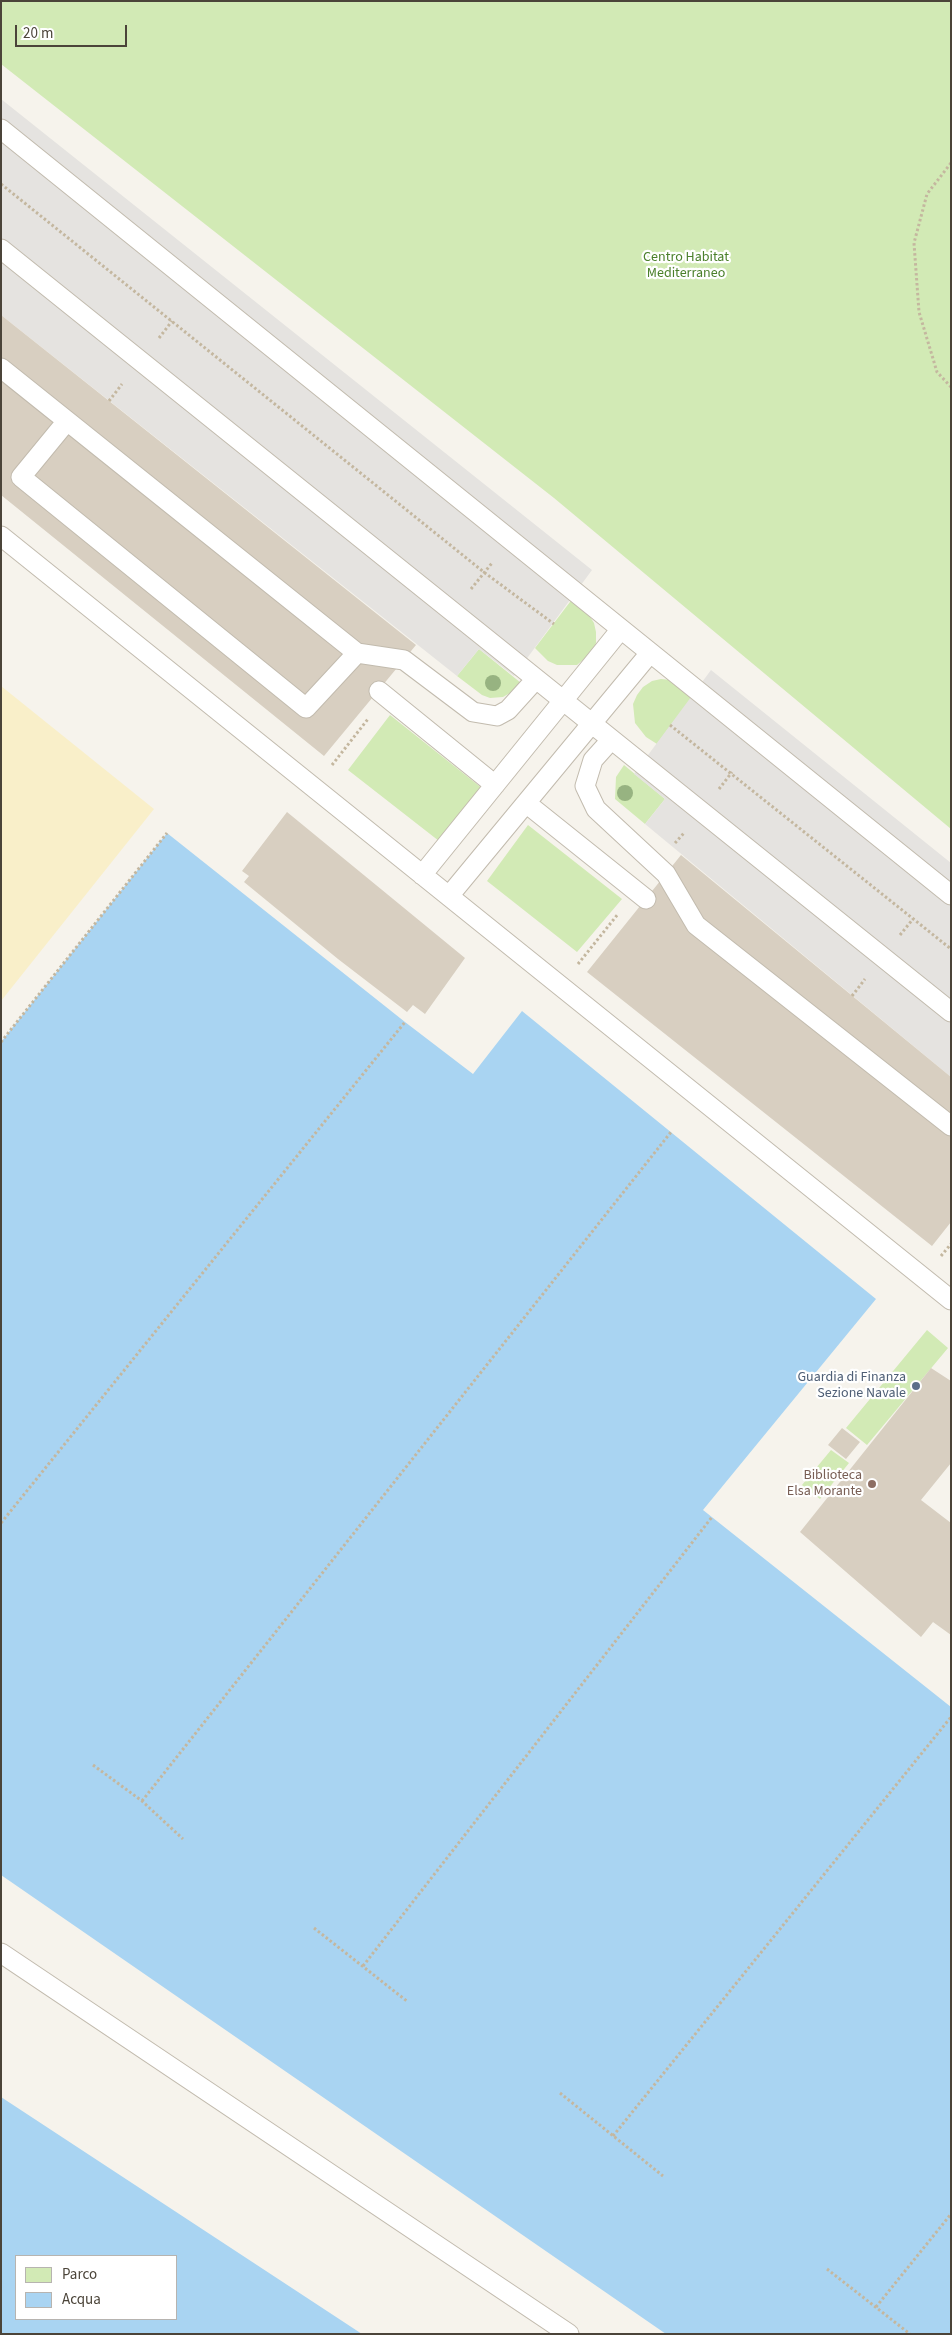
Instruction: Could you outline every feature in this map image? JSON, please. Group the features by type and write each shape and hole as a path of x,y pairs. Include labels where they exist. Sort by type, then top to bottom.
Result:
{"lane":[{"path":"1,129 951,895"},
{"path":"1,249 951,1012"},
{"path":"5,378 67,421 356,653 404,660 473,712 497,716 508,710 536,679"},
{"path":"67,421 21,477 306,708 356,653"},
{"path":"1,536 951,1300"},
{"path":"422,875 621,629"},
{"path":"449,896 650,653"},
{"path":"382,694 495,785"},
{"path":"611,740 593,760 585,786 596,809 666,874 696,925 951,1126"},
{"path":"526,803 641,895"},
{"path":"1,1953 569,2334"}],"path":[{"path":"951,163 927,194 914,243 919,312 937,372 951,387"},
{"path":"1,184 485,572 554,624"},
{"path":"331,766 382,694"},
{"path":"670,726 951,949"},
{"path":"1,1042 167,833"},
{"path":"577,965 641,895"},
{"path":"1,1523 405,1022"},
{"path":"142,1801 671,1132"},
{"path":"363,1966 712,1517"},
{"path":"613,2136 951,1717"},
{"path":"93,1765 142,1801 183,1839"},
{"path":"314,1928 408,2002"},
{"path":"560,2093 663,2176"},
{"path":"876,2307 951,2214"},
{"path":"827,2269 910,2334"}],"green space":[{"name":"Centro Habitat Mediterraneo","path":"1,1 951,1 951,829 554,498 1,64"},
{"path":"573,598 583,606 594,623 596,643 592,652 577,665 557,665 548,661 535,648"},
{"path":"479,649 521,683 517,689 503,697 490,698 482,695 457,676"},
{"path":"661,679 671,680 693,696 657,744 646,737 635,723 633,704 643,687 652,681"},
{"path":"390,715 483,789 439,841 348,770"},
{"path":"624,765 665,799 645,824 615,799 616,777"},
{"path":"528,825 622,899 577,952 487,881"},
{"path":"927,1330 948,1348 867,1445 846,1428"},
{"path":"831,1450 849,1463 820,1499 802,1485"}],"sand":[{"path":"1,686 154,809 1,1001"}],"shaded area":[{"path":"1,99 592,570 514,676 479,649 457,676 1,315"},
{"path":"711,670 951,863 951,1077 645,824 665,799 634,774"}],"water":[{"path":"167,833 473,1074 522,1011 876,1299 703,1510 951,1707 951,2334 666,2334 1,1875 1,1042"},
{"path":"1,2097 362,2334 1,2334"}],"building":[{"path":"1,315 416,645 324,756 1,495"},
{"path":"287,812 465,958 425,1014 413,1005 407,1012 338,959 244,882 249,876 242,871"},
{"path":"681,855 951,1077 951,1222 932,1246 587,972"},
{"path":"931,1368 951,1381 951,1463 921,1500 951,1523 951,1635 933,1622 921,1637 800,1532"},
{"path":"842,1428 860,1442 846,1459 828,1445"}],"place":[{"name":"Guardia di Finanza Sezione Navale","path":"916,1386"},
{"name":"Biblioteca Elsa Morante","path":"872,1484"}]}
